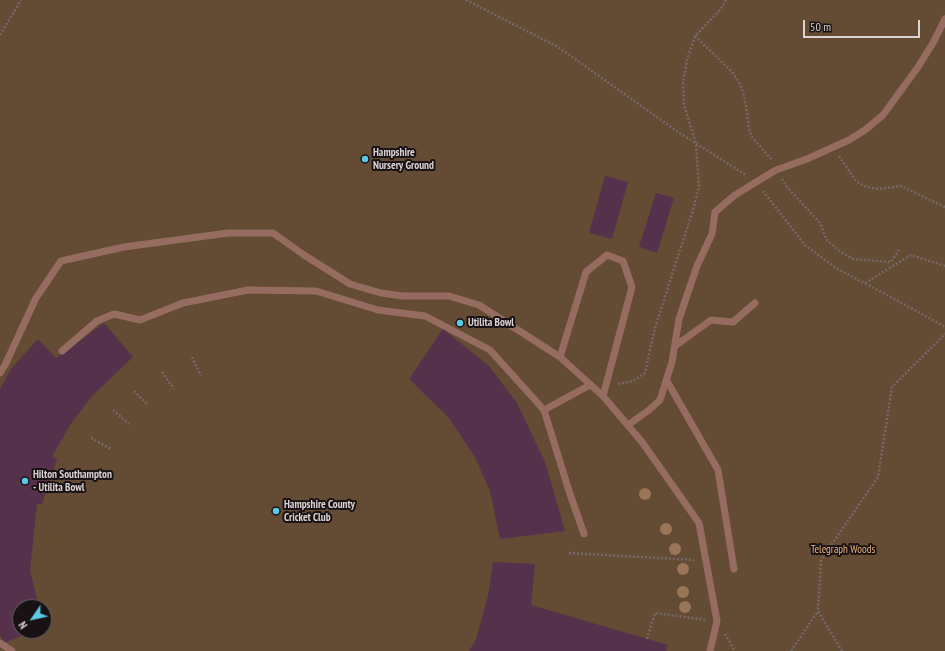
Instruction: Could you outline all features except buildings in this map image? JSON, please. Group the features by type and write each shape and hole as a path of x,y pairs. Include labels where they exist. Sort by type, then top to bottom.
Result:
{"lane":[{"path":"628,425 660,400 672,362 679,319 697,266 712,234 716,212 735,195 778,169 807,159 833,147 865,130 883,115 918,67 933,43 945,19"},
{"path":"0,373 3,363 36,298 61,261 124,247 228,233 273,233 304,255 350,284 381,293 402,296 449,296 479,305 560,357 603,396 642,442 699,523 717,622 710,651"},
{"path":"560,357 586,272 606,255 623,261 632,287 603,396"},
{"path":"62,352 97,321 114,314 140,320 183,303 248,290 316,291 378,310 424,316 490,350 544,410 584,534"},
{"path":"674,346 711,320 733,322 755,303"},
{"path":"667,381 718,470 734,569"},
{"path":"544,410 590,385"},
{"path":"0,643 12,651"}],"path":[{"path":"0,35 21,0"},
{"path":"466,0 558,47 696,143 756,182 804,245 836,268 945,327"},
{"path":"605,386 632,381 645,373 655,328 681,250 699,187 696,143 684,105 683,83 687,60 695,36 721,9 726,0"},
{"path":"695,36 732,72 739,82 744,92 749,128 752,137 778,169 786,186 820,223 826,239 838,250 853,259 891,262 899,250"},
{"path":"833,147 856,181 864,186 878,189 901,186 945,207"},
{"path":"865,283 911,255 945,266"},
{"path":"790,651 818,611 821,560 878,477 892,387 945,334"},
{"path":"192,357 201,376"},
{"path":"162,372 174,389"},
{"path":"134,391 148,405"},
{"path":"113,410 129,424"},
{"path":"91,438 111,449"},
{"path":"569,554 706,560"},
{"path":"818,611 842,651"},
{"path":"647,639 655,613 717,622"}],"green space":[{"name":"Utilita Bowl","path":"0,0 945,0 945,651 0,651"}],"place":[{"name":"Hampshire Nursery Ground","path":"365,159"},
{"name":"Utilita Bowl","path":"460,323"},
{"name":"Hilton Southampton - Utilita Bowl","path":"25,481"},
{"name":"Hampshire County Cricket Club","path":"276,511"}],"park label":[{"name":"Telegraph Woods","path":"843,550"}]}
